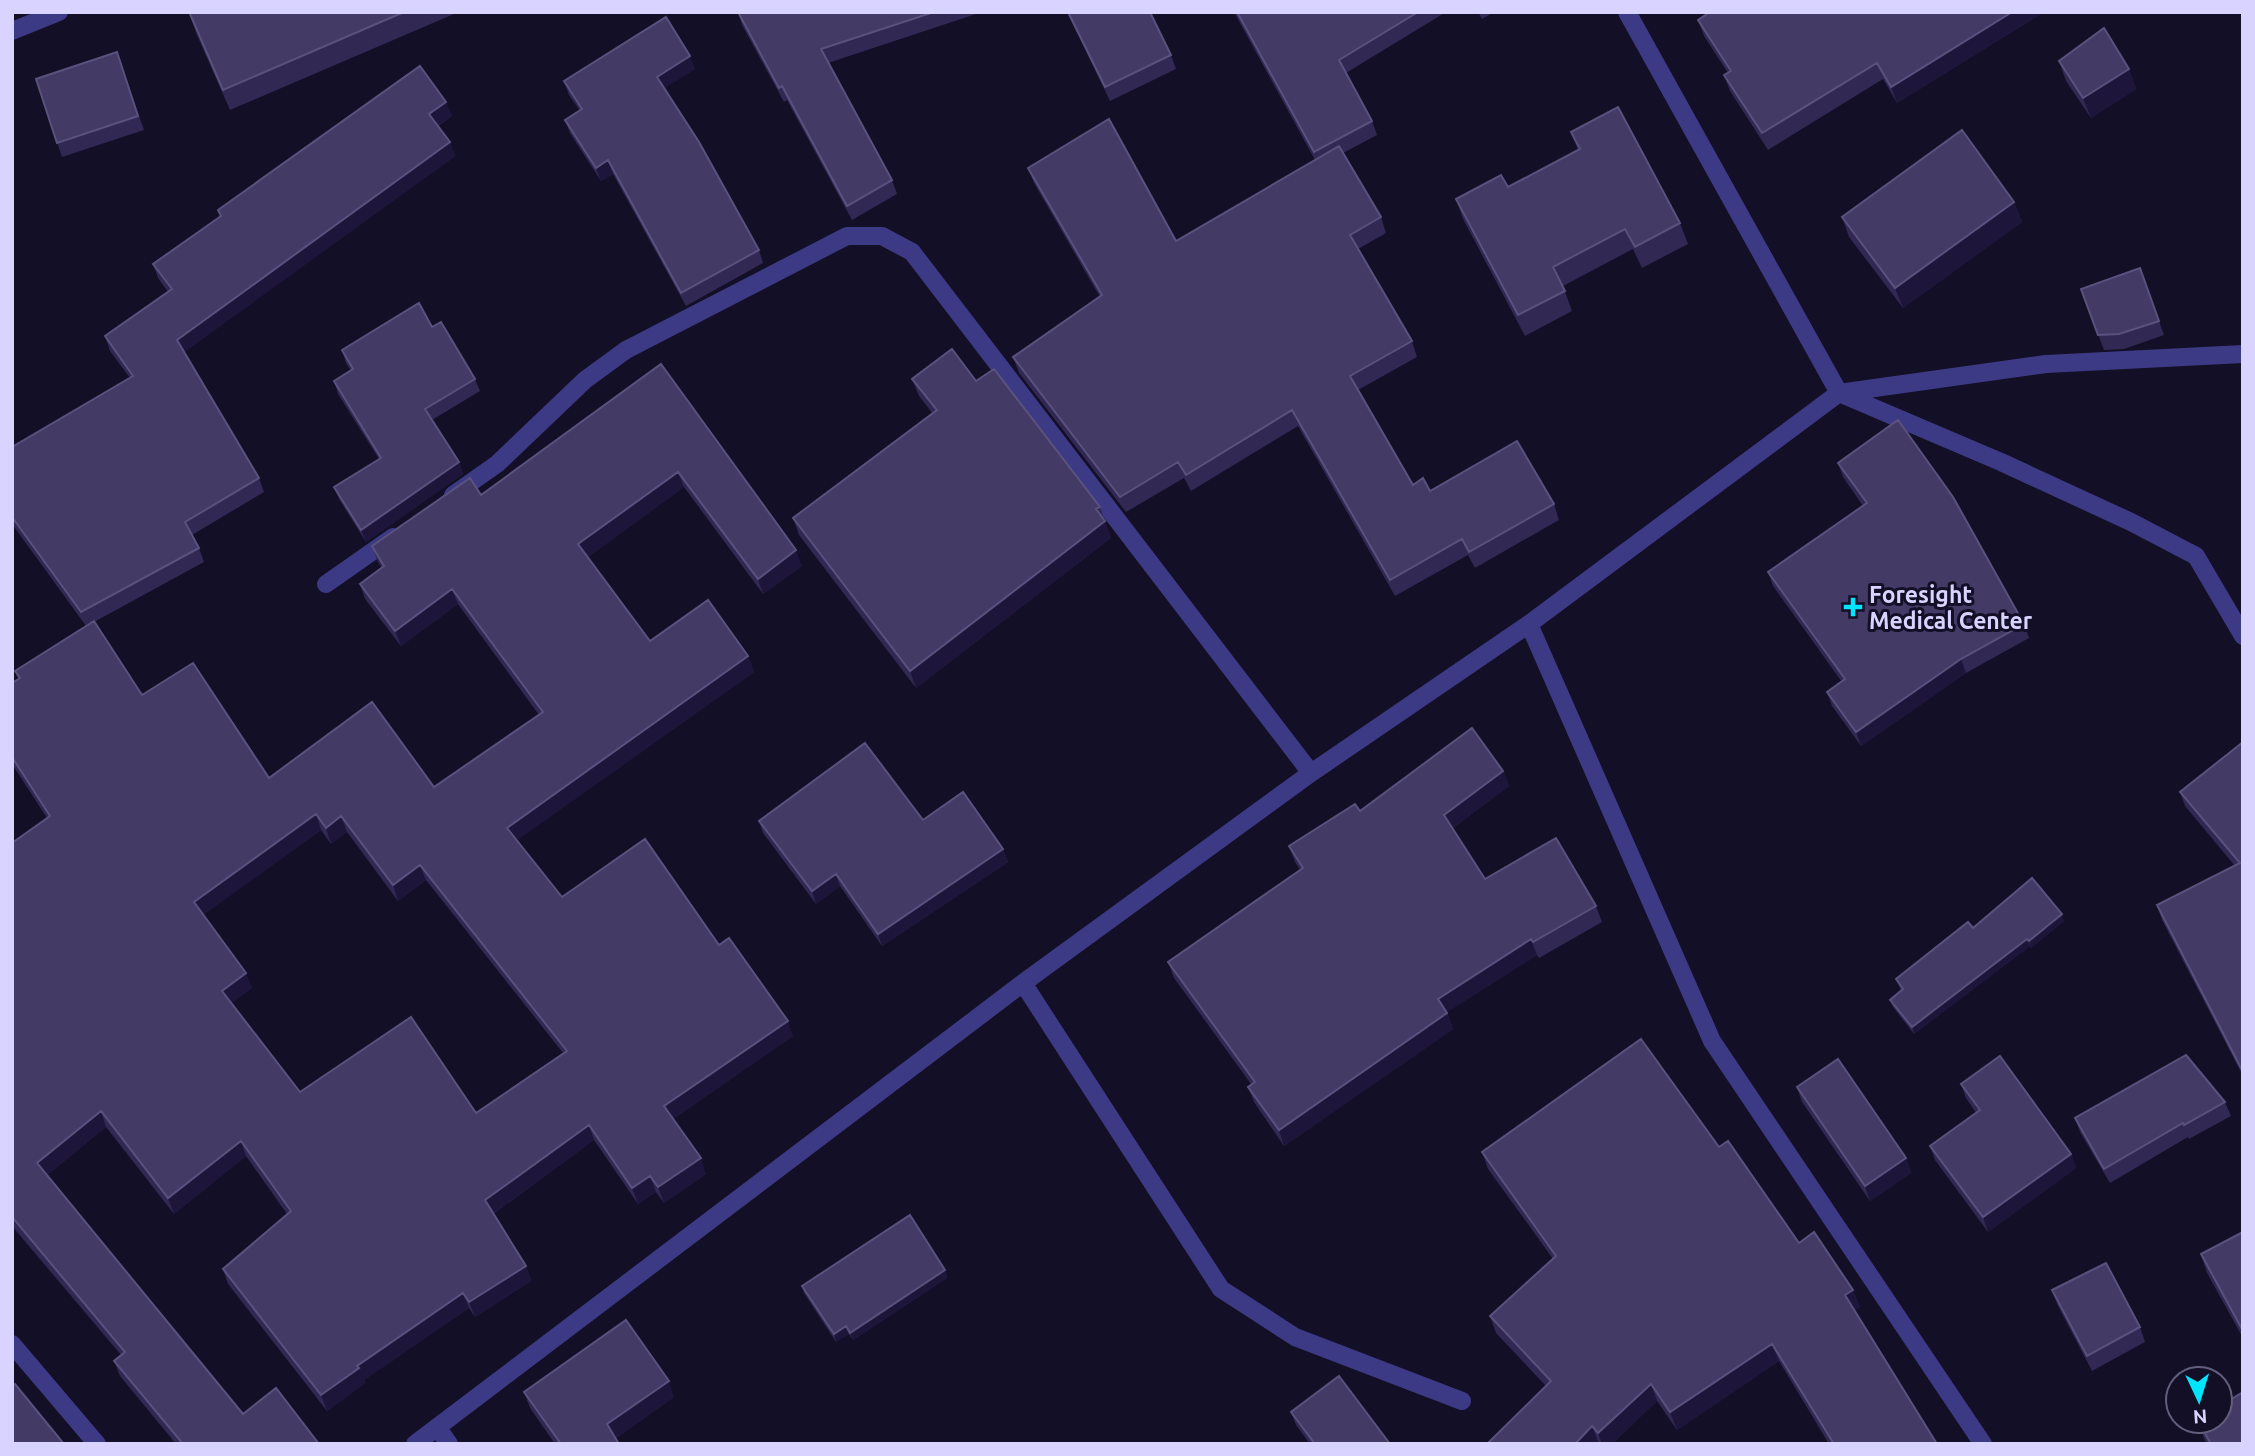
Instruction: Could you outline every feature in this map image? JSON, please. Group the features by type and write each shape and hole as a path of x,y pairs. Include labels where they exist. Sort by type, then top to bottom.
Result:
{"street":[{"path":"12,31 59,12"},
{"path":"1627,12 1839,393 2001,462 2131,522 2196,556 2243,636"},
{"path":"440,504 497,464 585,380 626,350 847,236 882,236 912,252 1311,773"},
{"path":"415,1444 1023,983 1311,773 1529,624 1839,393 2046,364 2243,354"},
{"path":"326,584 406,528"},
{"path":"1529,624 1712,1041 1983,1444"},
{"path":"1023,983 1221,1289 1295,1337 1462,1401"},
{"path":"12,1344 96,1444"},
{"path":"437,1427 449,1444"}],"building":[{"path":"404,12 223,90 190,14"},
{"path":"738,12 934,12 821,49 892,180 847,206 782,86 779,88"},
{"path":"1068,12 1150,12 1171,55 1105,87"},
{"path":"1237,12 1418,12 1339,60 1372,121 1314,152"},
{"path":"1710,12 2012,12 1891,87 1877,63 1762,133 1724,75 1731,71 1698,20"},
{"path":"666,17 690,56 657,77 699,142 759,250 681,293 608,160 596,168 565,120 582,109 564,81"},
{"path":"2104,28 2129,69 2083,98 2059,61"},
{"path":"117,52 138,116 57,143 36,79"},
{"path":"420,66 446,102 429,114 450,142 177,340 259,478 185,522 199,548 81,612 12,517 12,447 133,376 105,336 172,289 153,264 221,216 218,210"},
{"path":"1618,107 1680,223 1635,247 1625,229 1553,267 1565,291 1518,315 1456,199 1501,175 1508,187 1580,149 1571,132"},
{"path":"1109,119 1176,241 1339,146 1381,217 1350,235 1412,341 1350,376 1413,485 1423,478 1430,491 1517,441 1554,504 1469,552 1462,539 1390,580 1292,410 1186,475 1178,462 1120,497 1013,357 1102,295 1028,168"},
{"path":"1962,130 2014,202 1895,288 1842,217"},
{"path":"2140,268 2159,321 2119,334 2098,335 2081,289"},
{"path":"419,303 432,327 441,322 475,379 425,409 459,462 361,530 334,487 381,458 334,381 353,369 342,350"},
{"path":"952,349 976,381 994,369 1100,507 1096,509 1105,521 910,671 793,518 937,410 912,379"},
{"path":"661,364 796,550 758,579 678,472 578,544 650,641 708,600 748,656 507,828 562,897 645,839 719,945 729,938 788,1021 664,1106 701,1158 658,1187 650,1176 632,1188 589,1125 485,1200 526,1266 469,1302 463,1293 357,1366 359,1368 321,1395 223,1269 291,1211 241,1141 168,1198 101,1111 37,1163 243,1414 276,1388 319,1444 183,1444 114,1361 125,1352 12,1217 12,843 50,816 12,757 12,683 20,678 15,671 94,621 142,695 193,663 269,778 372,702 434,787 543,712 452,589 395,631 360,584 384,566 372,546 470,478 481,495","holes":["316,814 326,828 341,816 393,885 420,865 567,1051 476,1113 411,1017 300,1092 222,991 246,973 194,902"]},
{"path":"1898,420 1953,497 2024,624 1961,659 1856,732 1827,692 1845,679 1768,572 1867,503 1838,463"},
{"path":"1472,728 1503,771 1444,815 1485,879 1556,838 1596,906 1533,942 1531,939 1438,999 1447,1013 1279,1130 1248,1087 1255,1082 1168,962 1303,868 1289,846 1355,804 1360,811"},
{"path":"2243,742 2243,1072 2157,905 2240,863 2180,792"},
{"path":"865,743 923,820 963,792 1003,849 878,934 836,874 812,891 759,821"},
{"path":"2032,878 2062,914 1912,1027 1890,1000 1903,989 1896,979 1968,922 1973,928"},
{"path":"1641,1039 1719,1147 1728,1141 1799,1243 1814,1232 1853,1290 1845,1295 1937,1444 1834,1444 1772,1344 1670,1412 1651,1384 1598,1433 1592,1426 1575,1444 1487,1444 1551,1381 1490,1316 1556,1256 1482,1152"},
{"path":"2186,1055 2225,1102 2104,1169 2075,1118"},
{"path":"2000,1056 2071,1154 1983,1217 1930,1146 1980,1110 1961,1084"},
{"path":"1838,1059 1906,1158 1865,1186 1797,1087"},
{"path":"910,1215 945,1270 850,1333 846,1326 834,1334 802,1286"},
{"path":"2243,1232 2243,1331 2201,1254"},
{"path":"2106,1263 2140,1327 2087,1356 2052,1290"},
{"path":"626,1320 669,1381 607,1424 619,1444 561,1444 524,1392"},
{"path":"1339,1376 1390,1444 1315,1444 1291,1412"},
{"path":"12,1384 15,1384 64,1444 12,1444"},
{"path":"2243,1392 2243,1444 2211,1444 2206,1435 2234,1435 2234,1397"}],"place":[{"name":"Foresight Medical Center","path":"1853,607"}]}
